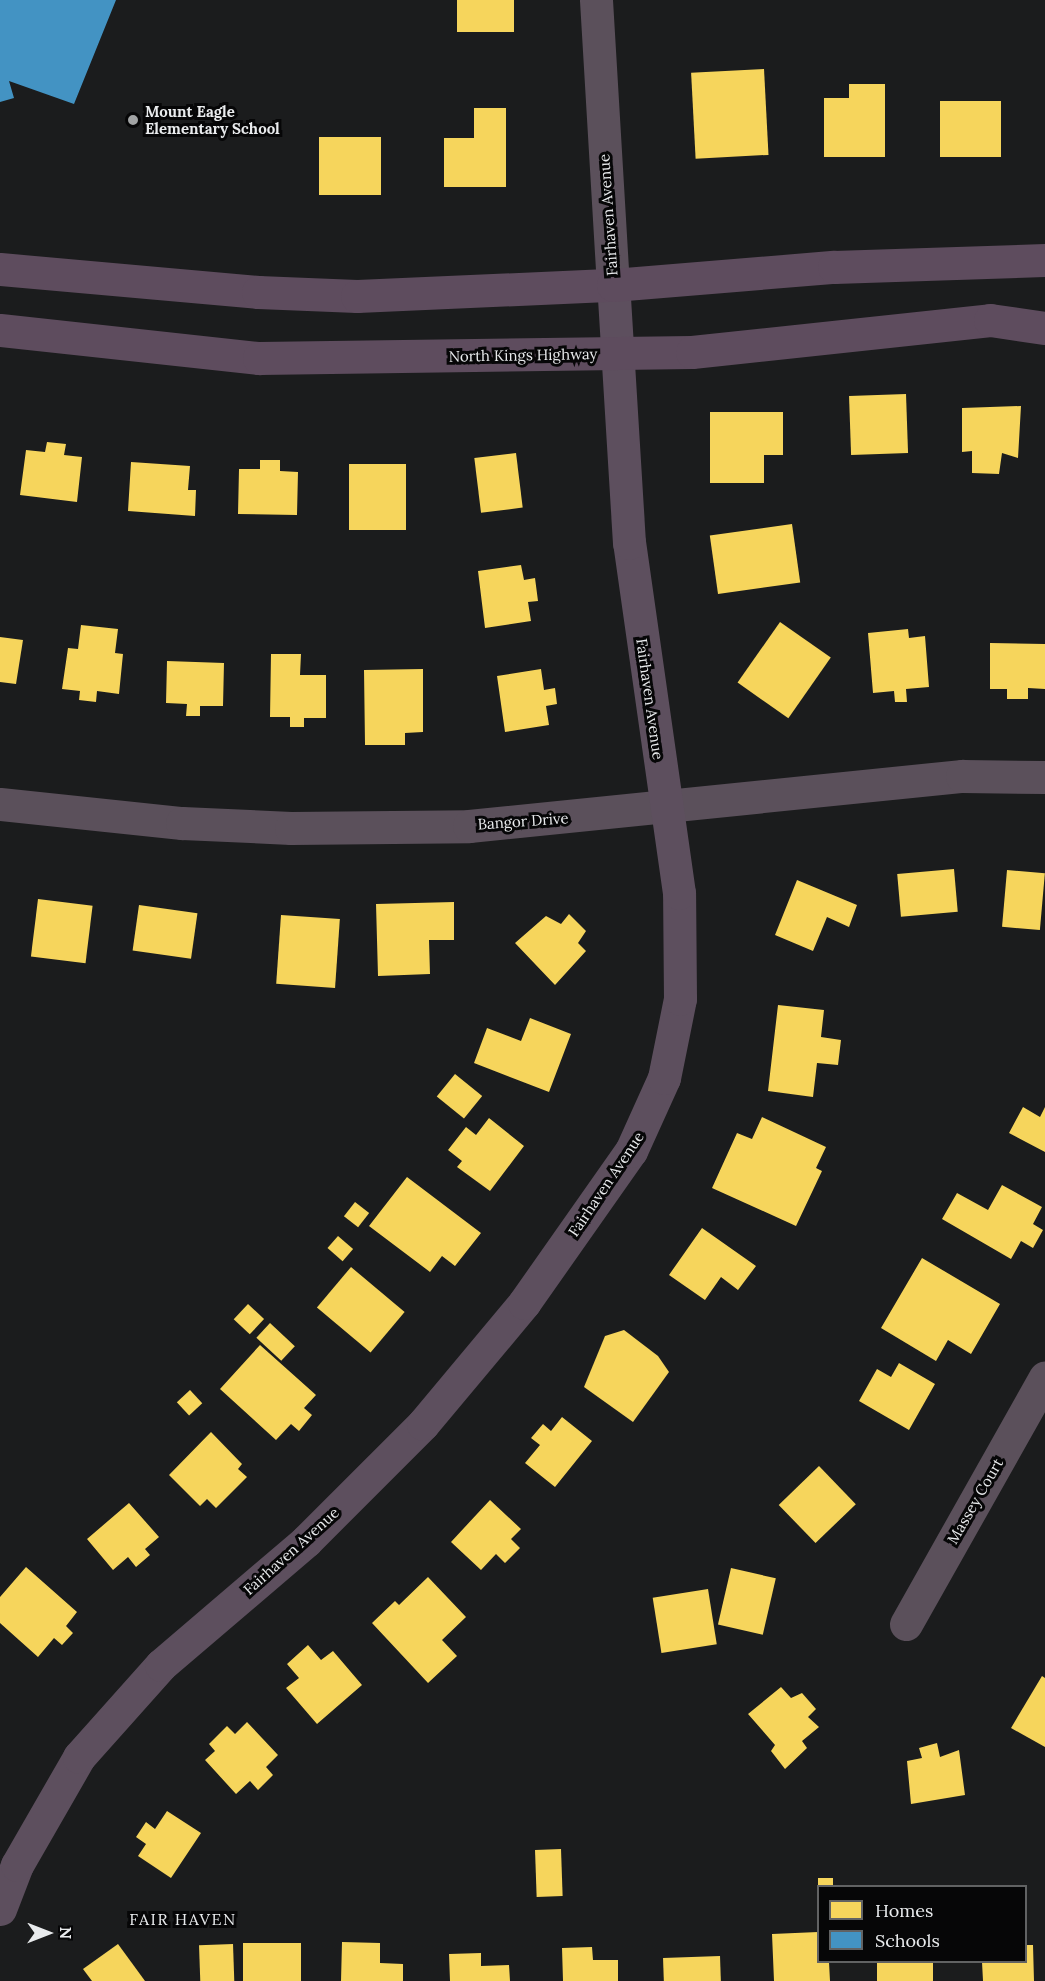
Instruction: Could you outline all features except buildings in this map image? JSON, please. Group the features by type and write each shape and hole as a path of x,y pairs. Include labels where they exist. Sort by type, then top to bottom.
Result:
{"main road":[{"path":"0,269 258,292 357,296 613,285 834,267 1045,260"},
{"name":"North Kings Highway","path":"0,330 259,358 692,352 990,320 1045,328"}],"street":[{"name":"Fairhaven Avenue","path":"0,1909 17,1865 50,1803 79,1757 119,1708 160,1665 306,1541 423,1424 524,1303 631,1152 664,1078 680,999 679,893 629,543 596,0"},
{"name":"Bangor Drive","path":"0,804 182,823 291,828 469,826 962,777 1045,777"},
{"name":"Massey Court","path":"906,1624 1045,1377"}],"place":[{"name":"Mount Eagle Elementary School","path":"133,120"}],"district":[{"name":"FAIR HAVEN","path":"183,1919"}]}
